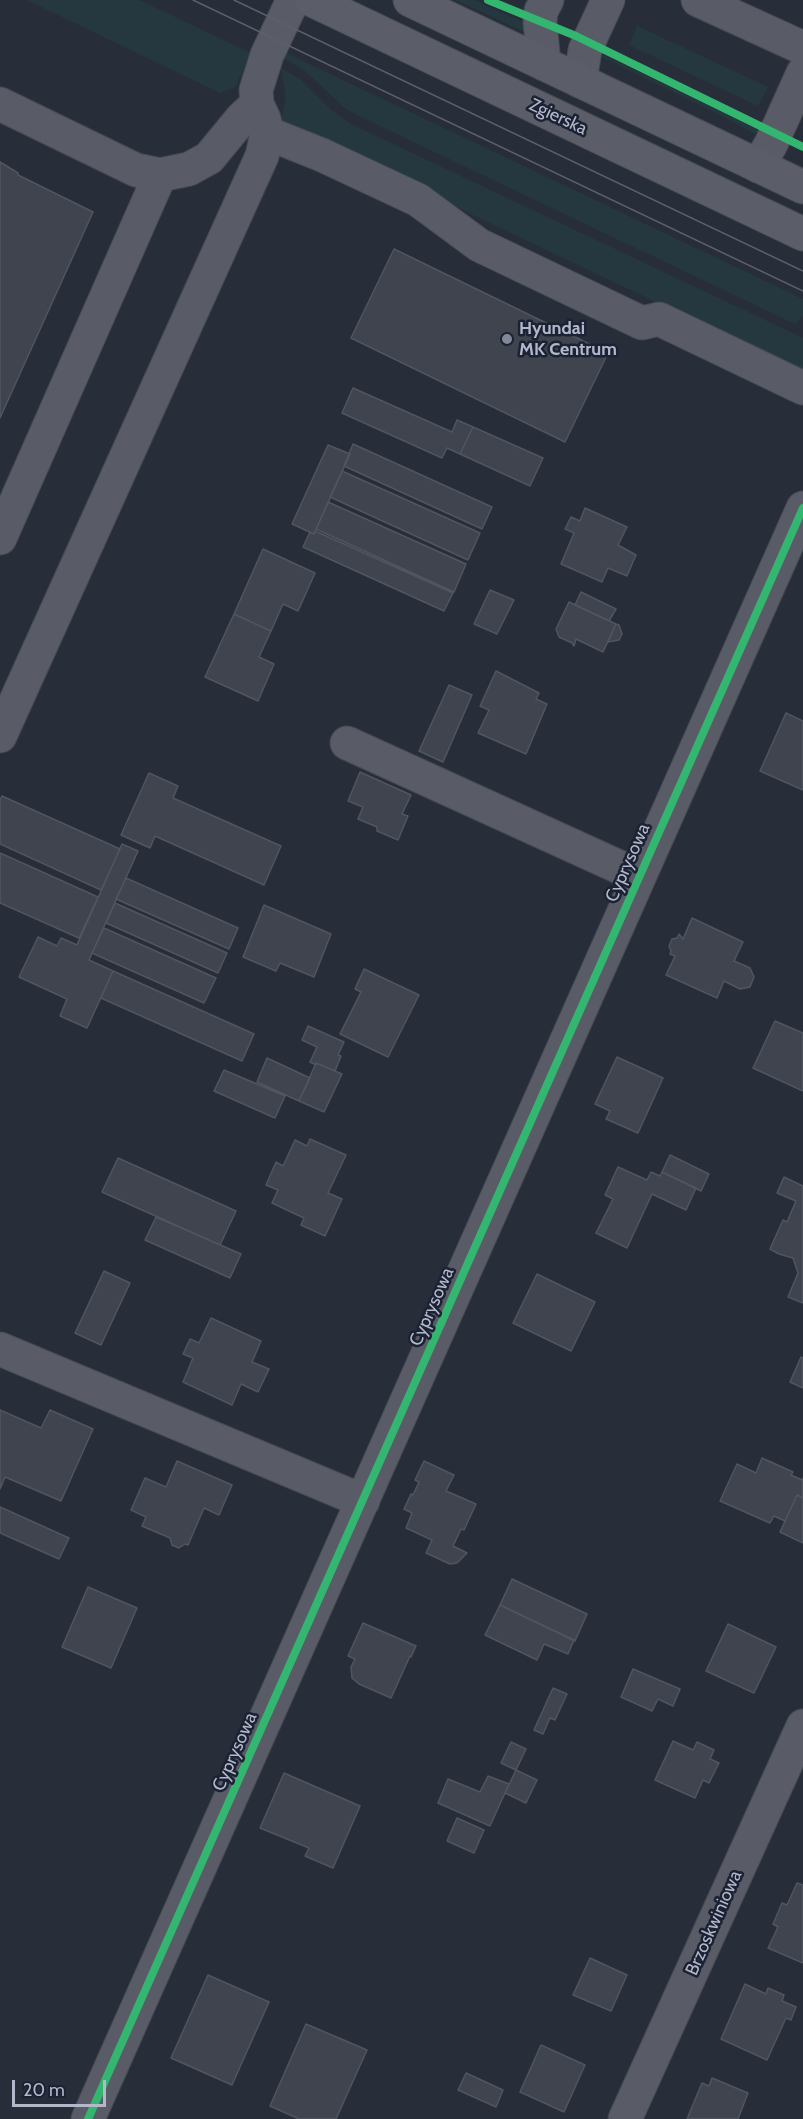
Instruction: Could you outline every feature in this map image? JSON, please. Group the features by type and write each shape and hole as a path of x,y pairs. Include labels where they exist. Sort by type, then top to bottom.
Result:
{"main road":[{"name":"Zgierska","path":"312,0 803,234"},
{"path":"410,0 803,187"}],"street":[{"path":"0,736 262,156 262,119 256,90 259,74 293,0"},
{"path":"580,81 585,50 608,0"},
{"path":"698,0 803,48"},
{"path":"543,4 540,29 544,64"},
{"path":"758,166 771,144 803,73"},
{"path":"0,104 136,170 160,175 189,169 208,158 242,118 262,119 322,155 418,201 479,245 642,323 659,320 803,388"},
{"path":"0,538 160,175"},
{"name":"Cyprysowa","path":"88,2119 803,508"},
{"path":"347,743 639,876"},
{"path":"0,1348 363,1501"},
{"name":"Brzoskwiniowa","path":"625,2119 803,1726"}],"shaded area":[{"path":"27,0 139,0 251,53 235,87 220,93"},
{"path":"455,0 474,0 525,23 525,32"},
{"path":"637,26 768,87 758,106 629,45"},
{"path":"284,52 803,299 803,316 795,324 357,115 345,108 305,71 282,57"},
{"path":"597,52 761,131 759,136 598,55"},
{"path":"281,68 301,80 331,110 353,125 803,338 803,372 290,128 281,122 286,97"}],"building":[{"path":"0,162 18,175 93,212 0,418"},
{"path":"394,249 608,353 565,442 351,338"},
{"path":"353,388 452,432 457,420 473,427 460,454 447,448 442,458 342,413"},
{"path":"473,427 543,458 530,486 460,454"},
{"path":"353,444 492,507 482,529 344,466"},
{"path":"328,445 350,454 314,534 292,524"},
{"path":"342,471 480,533 468,560 330,497"},
{"path":"328,502 466,564 454,592 316,529"},
{"path":"585,508 627,527 618,545 636,555 627,576 608,568 602,582 561,564 574,533 565,529 571,517 580,521"},
{"path":"315,531 453,593 444,611 303,547 310,532 314,534"},
{"path":"263,549 315,573 298,611 283,604 271,631 234,614"},
{"path":"490,590 514,600 497,634 474,624"},
{"path":"581,592 616,609 609,621 575,605"},
{"path":"569,602 616,624 603,652 576,639 574,646 559,637 556,629"},
{"path":"234,614 271,631 259,657 274,664 258,701 205,677"},
{"path":"616,624 619,625 622,634 619,640 608,642"},
{"path":"496,671 539,693 536,699 547,704 526,754 478,733 489,710 480,706"},
{"path":"449,685 472,695 443,762 419,751"},
{"path":"786,713 803,721 803,790 760,771"},
{"path":"360,772 411,795 402,814 408,816 398,840 358,819 363,807 348,801"},
{"path":"149,773 178,786 173,798 281,846 264,885 155,836 150,848 121,835"},
{"path":"2,796 120,849 101,890 0,844 0,800"},
{"path":"122,844 138,851 89,960 113,971 87,1028 60,1016 67,999 19,977 38,937 57,946 61,938 77,945"},
{"path":"0,853 98,897 79,938 0,903"},
{"path":"126,878 238,928 229,949 116,899"},
{"path":"115,903 227,953 218,973 106,923"},
{"path":"264,905 331,934 314,977 280,963 276,971 243,957"},
{"path":"692,918 743,942 734,961 750,968 754,977 750,987 740,989 724,981 717,998 666,975 675,956 670,954 669,946 672,939 677,938 679,934 683,939"},
{"path":"104,928 216,978 204,1003 92,953"},
{"path":"364,969 419,995 388,1057 340,1034 361,992 355,989"},
{"path":"113,971 254,1034 242,1061 101,998"},
{"path":"775,1021 803,1033 803,1091 753,1068"},
{"path":"308,1026 344,1042 338,1055 341,1056 335,1071 310,1062 317,1047 302,1040"},
{"path":"617,1057 663,1078 638,1133 606,1119 610,1111 595,1104"},
{"path":"267,1058 310,1078 299,1101 257,1082"},
{"path":"316,1063 342,1074 324,1112 299,1101"},
{"path":"224,1070 285,1096 275,1118 214,1091"},
{"path":"310,1139 346,1155 328,1193 342,1199 325,1236 301,1225 304,1218 272,1203 278,1190 266,1185 276,1162 283,1166 295,1140 307,1146"},
{"path":"670,1155 709,1174 701,1191 662,1172"},
{"path":"118,1158 236,1211 220,1245 102,1192"},
{"path":"618,1167 647,1180 651,1172 660,1176 662,1172 696,1188 686,1210 652,1194 627,1248 596,1233 613,1199 605,1195"},
{"path":"784,1177 803,1186 803,1303 788,1297 798,1273 793,1258 770,1249 783,1220 787,1222 796,1201 777,1193"},
{"path":"156,1217 241,1254 230,1278 145,1240"},
{"path":"104,1271 130,1283 101,1345 75,1333"},
{"path":"537,1274 595,1302 571,1351 513,1323"},
{"path":"211,1318 261,1341 252,1362 269,1369 258,1392 241,1384 232,1405 183,1382 193,1358 183,1354 190,1339 199,1343"},
{"path":"801,1357 803,1358 803,1388 790,1382"},
{"path":"0,1410 41,1428 50,1410 93,1429 61,1501 5,1477 0,1489"},
{"path":"762,1458 793,1472 791,1475 802,1480 803,1478 803,1498 797,1495 785,1521 774,1516 770,1523 720,1501 737,1464 756,1473"},
{"path":"177,1461 232,1485 219,1515 204,1508 188,1545 185,1544 179,1548 172,1545 170,1538 142,1526 146,1517 131,1510 145,1478 166,1487"},
{"path":"424,1461 454,1475 446,1491 476,1504 464,1530 461,1529 453,1546 467,1553 457,1563 450,1564 426,1553 432,1540 406,1528 412,1513 404,1509 419,1482 415,1480"},
{"path":"797,1495 803,1498 803,1543 780,1532"},
{"path":"0,1507 69,1538 59,1559 0,1533"},
{"path":"512,1579 587,1614 575,1641 500,1605"},
{"path":"88,1587 137,1608 111,1668 62,1647"},
{"path":"500,1605 574,1640 568,1654 544,1644 537,1660 485,1635"},
{"path":"363,1623 416,1646 391,1698 359,1684 352,1678 351,1667 355,1659 348,1656"},
{"path":"728,1624 776,1647 754,1693 706,1671"},
{"path":"633,1669 680,1689 673,1706 658,1699 652,1711 621,1697"},
{"path":"553,1688 567,1694 555,1720 550,1718 543,1734 534,1730"},
{"path":"673,1741 693,1750 697,1742 714,1750 710,1759 719,1763 709,1783 703,1780 695,1798 655,1780"},
{"path":"511,1742 526,1749 516,1770 501,1763"},
{"path":"516,1770 537,1780 526,1803 505,1793"},
{"path":"284,1773 360,1806 333,1868 305,1856 309,1848 260,1828"},
{"path":"488,1776 509,1784 490,1826 438,1803 448,1779 480,1792"},
{"path":"457,1818 484,1830 474,1853 447,1841"},
{"path":"797,1883 803,1885 803,1963 768,1948 778,1927 773,1924 782,1903 787,1905"},
{"path":"590,1958 627,1975 611,2011 573,1995"},
{"path":"208,1975 269,2002 232,2085 171,2058"},
{"path":"745,1984 766,1994 768,1988 784,1995 782,2001 796,2007 791,2020 786,2018 767,2060 721,2039"},
{"path":"306,2024 367,2050 336,2119 299,2119 270,2106"},
{"path":"541,2045 585,2065 564,2112 520,2092"},
{"path":"466,2073 503,2090 496,2107 458,2090"},
{"path":"712,2078 748,2093 738,2119 687,2119 702,2083 709,2086"}],"tram line":[{"path":"193,0 803,291"},
{"path":"234,0 803,271"}],"cycle path":[{"path":"488,0 576,36 803,147"},
{"path":"88,2119 803,508"}],"place":[{"name":"Hyundai MK Centrum","path":"507,339"}]}
